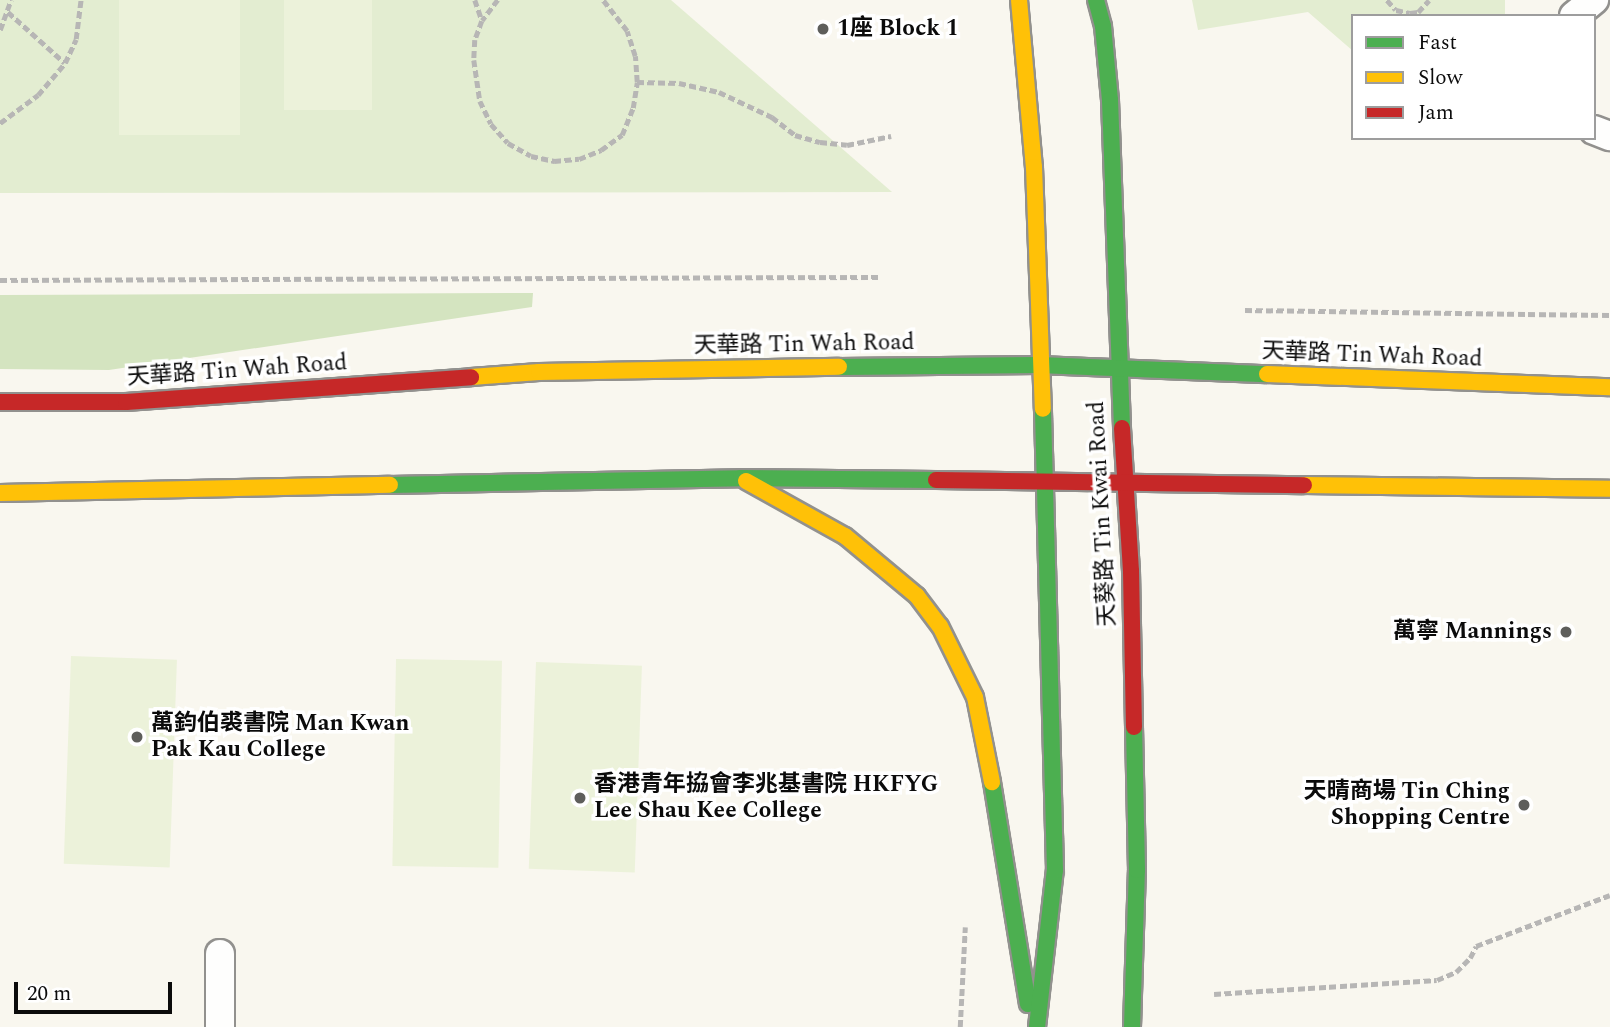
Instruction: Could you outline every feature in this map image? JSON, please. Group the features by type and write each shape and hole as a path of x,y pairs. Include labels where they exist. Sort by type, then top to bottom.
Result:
{"main road":[{"path":"1019,0 1034,167 1055,870 1034,1027"},
{"name":"天葵路 Tin Kwai Road","path":"1096,0 1103,26 1110,100 1118,369 1131,570 1137,870 1132,1027"},
{"name":"天華路 Tin Wah Road","path":"0,402 126,402 538,372 1039,365 1610,387"},
{"path":"741,478 845,536 883,564 917,596 940,626 975,697 985,736 1034,1027"},
{"path":"0,493 741,478 1610,489"}],"lane":[{"path":"1576,14 1594,0"},
{"path":"220,954 220,1027"}],"path":[{"path":"0,30 11,0"},
{"path":"0,123 46,87 65,63 76,39 81,0"},
{"path":"475,0 482,21"},
{"path":"499,0 482,21 475,40 474,60 480,101 491,124 508,143 531,156 554,161 579,159 601,150 622,135 633,108 637,82 635,56 627,31 603,0"},
{"path":"1387,0 1396,9 1410,13 1418,12 1429,0"},
{"path":"8,12 65,63"},
{"path":"637,82 679,83 719,92 772,117 795,135 820,142 847,145 891,136"},
{"path":"0,280 878,277"},
{"path":"1245,310 1610,315"},
{"path":"1214,994 1437,980 1456,972 1471,958 1476,946 1610,895"}],"green space":[{"path":"0,0 671,0 892,192 0,193"},
{"path":"119,0 240,0 240,135 119,135"},
{"path":"284,0 372,0 372,110 284,110"},
{"path":"1192,0 1505,0 1505,14 1351,14 1351,49 1308,12 1198,30"},
{"path":"533,293 532,307 109,370 0,369 0,295"},
{"path":"71,656 177,660 170,868 64,864"},
{"path":"396,659 502,661 498,868 392,866"},
{"path":"536,662 642,666 635,873 529,869"}],"traffic: fast":[{"path":"1096,0 1103,26 1110,100 1122,428"},
{"path":"839,367 1039,365 1267,374"},
{"path":"1037,1027 1055,870 1043,409"},
{"path":"390,485 741,478 936,480"},
{"path":"1132,1027 1137,870 1134,727"},
{"path":"992,782 1028,1004"}],"traffic: slow":[{"path":"1019,0 1034,167 1043,409"},
{"path":"471,377 539,372 839,367"},
{"path":"1267,374 1610,387"},
{"path":"746,481 845,536 917,596 940,626 975,697 992,782"},
{"path":"0,493 390,485"},
{"path":"1304,485 1610,489"}],"traffic: jam":[{"path":"0,402 126,402 471,377"},
{"path":"1122,428 1131,571 1134,727"},
{"path":"936,480 1304,485"}],"place":[{"name":"1座 Block 1","path":"823,29"},
{"name":"萬寧 Mannings","path":"1566,632"},
{"name":"萬鈞伯裘書院 Man Kwan Pak Kau College","path":"137,737"},
{"name":"香港青年拹會李兆基書院 HKFYG Lee Shau Kee College","path":"580,798"},
{"name":"天晴商場 Tin Ching Shopping Centre","path":"1524,805"}]}
